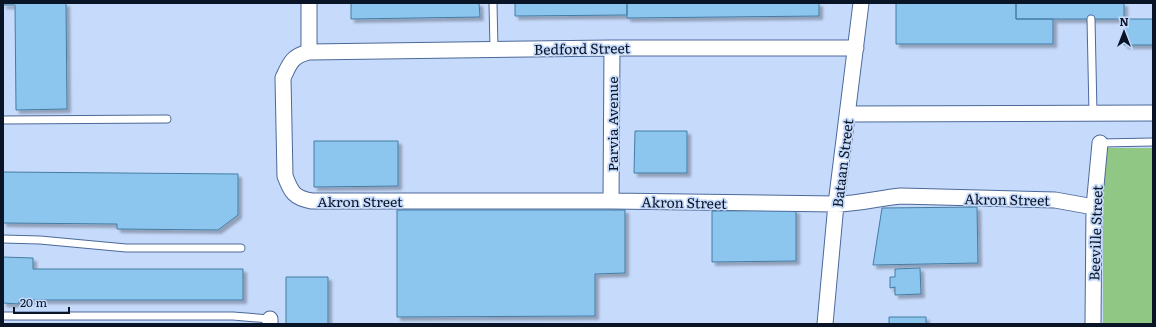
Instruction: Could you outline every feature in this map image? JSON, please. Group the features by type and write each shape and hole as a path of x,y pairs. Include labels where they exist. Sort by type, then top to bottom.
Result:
{"street":[{"path":"309,3 309,52"},
{"name":"Bataan Street","path":"825,324 836,204 861,3"},
{"name":"Bedford Street","path":"309,52 612,48 856,48"},
{"name":"Parvia Avenue","path":"611,200 612,48"},
{"name":"Akron Street","path":"309,52 298,55 289,65 283,78 285,176 291,190 299,199 312,201 611,200 856,204 881,198 902,196 1055,200 1094,207"},
{"path":"848,114 1153,114"},
{"name":"Beeville Street","path":"1093,324 1094,207 1100,143"}],"lane":[{"path":"493,3 494,49"},
{"path":"1091,19 1093,113"},
{"path":"3,120 167,119"},
{"path":"1100,143 1153,142"},
{"path":"3,239 40,240 126,248 241,248"},
{"path":"3,316 233,316 270,322"}],"green space":[{"path":"1103,148 1153,148 1153,324 1103,324"}],"building":[{"path":"3,3 66,3 67,109 16,110 15,5 3,5"},
{"path":"351,3 479,3 480,17 351,19"},
{"path":"515,3 627,3 627,15 515,16"},
{"path":"627,3 819,3 819,16 627,18"},
{"path":"896,3 1016,3 1016,19 1053,19 1053,44 896,44"},
{"path":"1016,3 1124,3 1124,19 1016,19"},
{"path":"1124,19 1153,19 1153,45 1124,45"},
{"path":"635,131 687,131 687,173 634,173"},
{"path":"314,141 398,141 398,186 314,187"},
{"path":"3,172 238,174 238,215 218,230 117,229 117,224 3,223"},
{"path":"977,207 978,263 873,265 882,208"},
{"path":"397,210 625,210 625,273 595,274 595,316 397,317"},
{"path":"796,210 796,261 712,262 712,211"},
{"path":"3,257 33,258 33,269 243,269 243,300 32,300 19,301 19,304 3,303"},
{"path":"920,268 921,294 895,295 895,287 890,288 890,277 895,277 895,269"},
{"path":"286,277 328,277 328,324 286,324"},
{"path":"889,317 926,317 926,324 889,324"}]}
